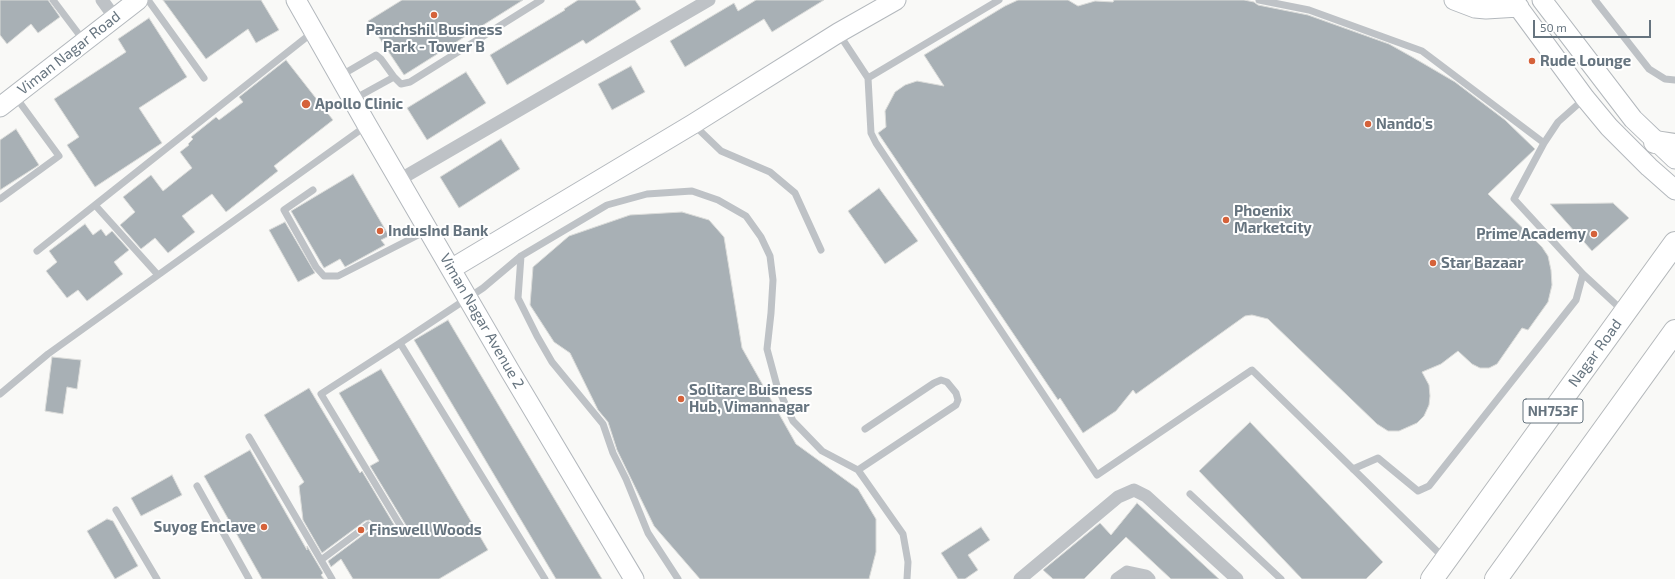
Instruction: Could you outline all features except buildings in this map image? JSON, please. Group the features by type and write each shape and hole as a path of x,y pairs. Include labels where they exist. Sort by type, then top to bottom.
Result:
{"highway":[{"name":"Nagar Road","path":"1432,579 1675,243"},
{"name":"NH753F","path":"1496,579 1675,331"}],"street":[{"path":"102,0 115,18"},
{"name":"Viman Nagar Road","path":"0,107 138,0"},
{"name":"Viman Nagar Avenue 2","path":"296,0 366,125 400,180 634,579"},
{"path":"400,180 709,0"},
{"path":"451,269 693,124 838,33 896,0"},
{"path":"1454,0 1481,9 1516,3 1585,98 1621,139 1675,190"},
{"path":"1542,0 1633,119 1665,143 1675,159"},
{"path":"1020,579 1118,497 1134,490 1146,496 1237,579"},
{"path":"1117,579 1127,572 1146,576 1149,579"}],"lane":[{"path":"53,0 84,42"},
{"path":"148,0 204,78"},
{"path":"339,76 376,55 401,84 410,82 541,0"},
{"path":"868,78 999,0"},
{"path":"1259,0 1309,10 1422,50 1544,142"},
{"path":"1596,0 1649,69 1666,79 1675,80"},
{"path":"37,251 314,32"},
{"path":"838,33 868,78 871,133 876,143 1097,475 1252,370 1445,560"},
{"path":"352,100 394,77"},
{"path":"0,199 59,156 15,95"},
{"path":"1585,98 1558,122 1544,142 1514,199 1583,274 1624,313"},
{"path":"693,124 721,151 770,172 795,193 820,250"},
{"path":"0,394 48,354 366,125"},
{"path":"313,190 284,210 316,267 324,276 338,276 428,230"},
{"path":"403,530 321,394 484,288 521,256 607,205 647,194 692,191 718,200 746,216 761,237 770,256 772,280 771,313 766,349 777,386 793,421 822,451 858,470 903,534 908,562 907,579"},
{"path":"95,205 158,276"},
{"path":"521,256 518,298 552,362 603,424 613,453 626,479 648,532 678,579"},
{"path":"1353,469 1378,458 1418,491 1429,486 1576,300 1583,274"},
{"path":"400,343 545,579"},
{"path":"858,470 956,405 958,400 956,393 948,382 941,380 864,429"},
{"path":"249,438 332,579"},
{"path":"197,486 249,579"},
{"path":"1190,494 1281,579"},
{"path":"116,510 157,579"},
{"path":"321,560 368,525"}],"place":[{"name":"Panchshil Business Park - Tower B","path":"434,15"},
{"name":"Rude Lounge","path":"1532,61"},
{"name":"Apollo Clinic","path":"306,104"},
{"name":"Nando's","path":"1368,124"},
{"name":"Phoenix Marketcity","path":"1226,220"},
{"name":"IndusInd Bank","path":"380,231"},
{"name":"Prime Academy","path":"1594,234"},
{"name":"Star Bazaar","path":"1433,263"},
{"name":"Solitare Buisness Hub, Vimannagar","path":"681,399"},
{"name":"Suyog Enclave","path":"264,527"},
{"name":"Finswell Woods","path":"361,530"}]}
